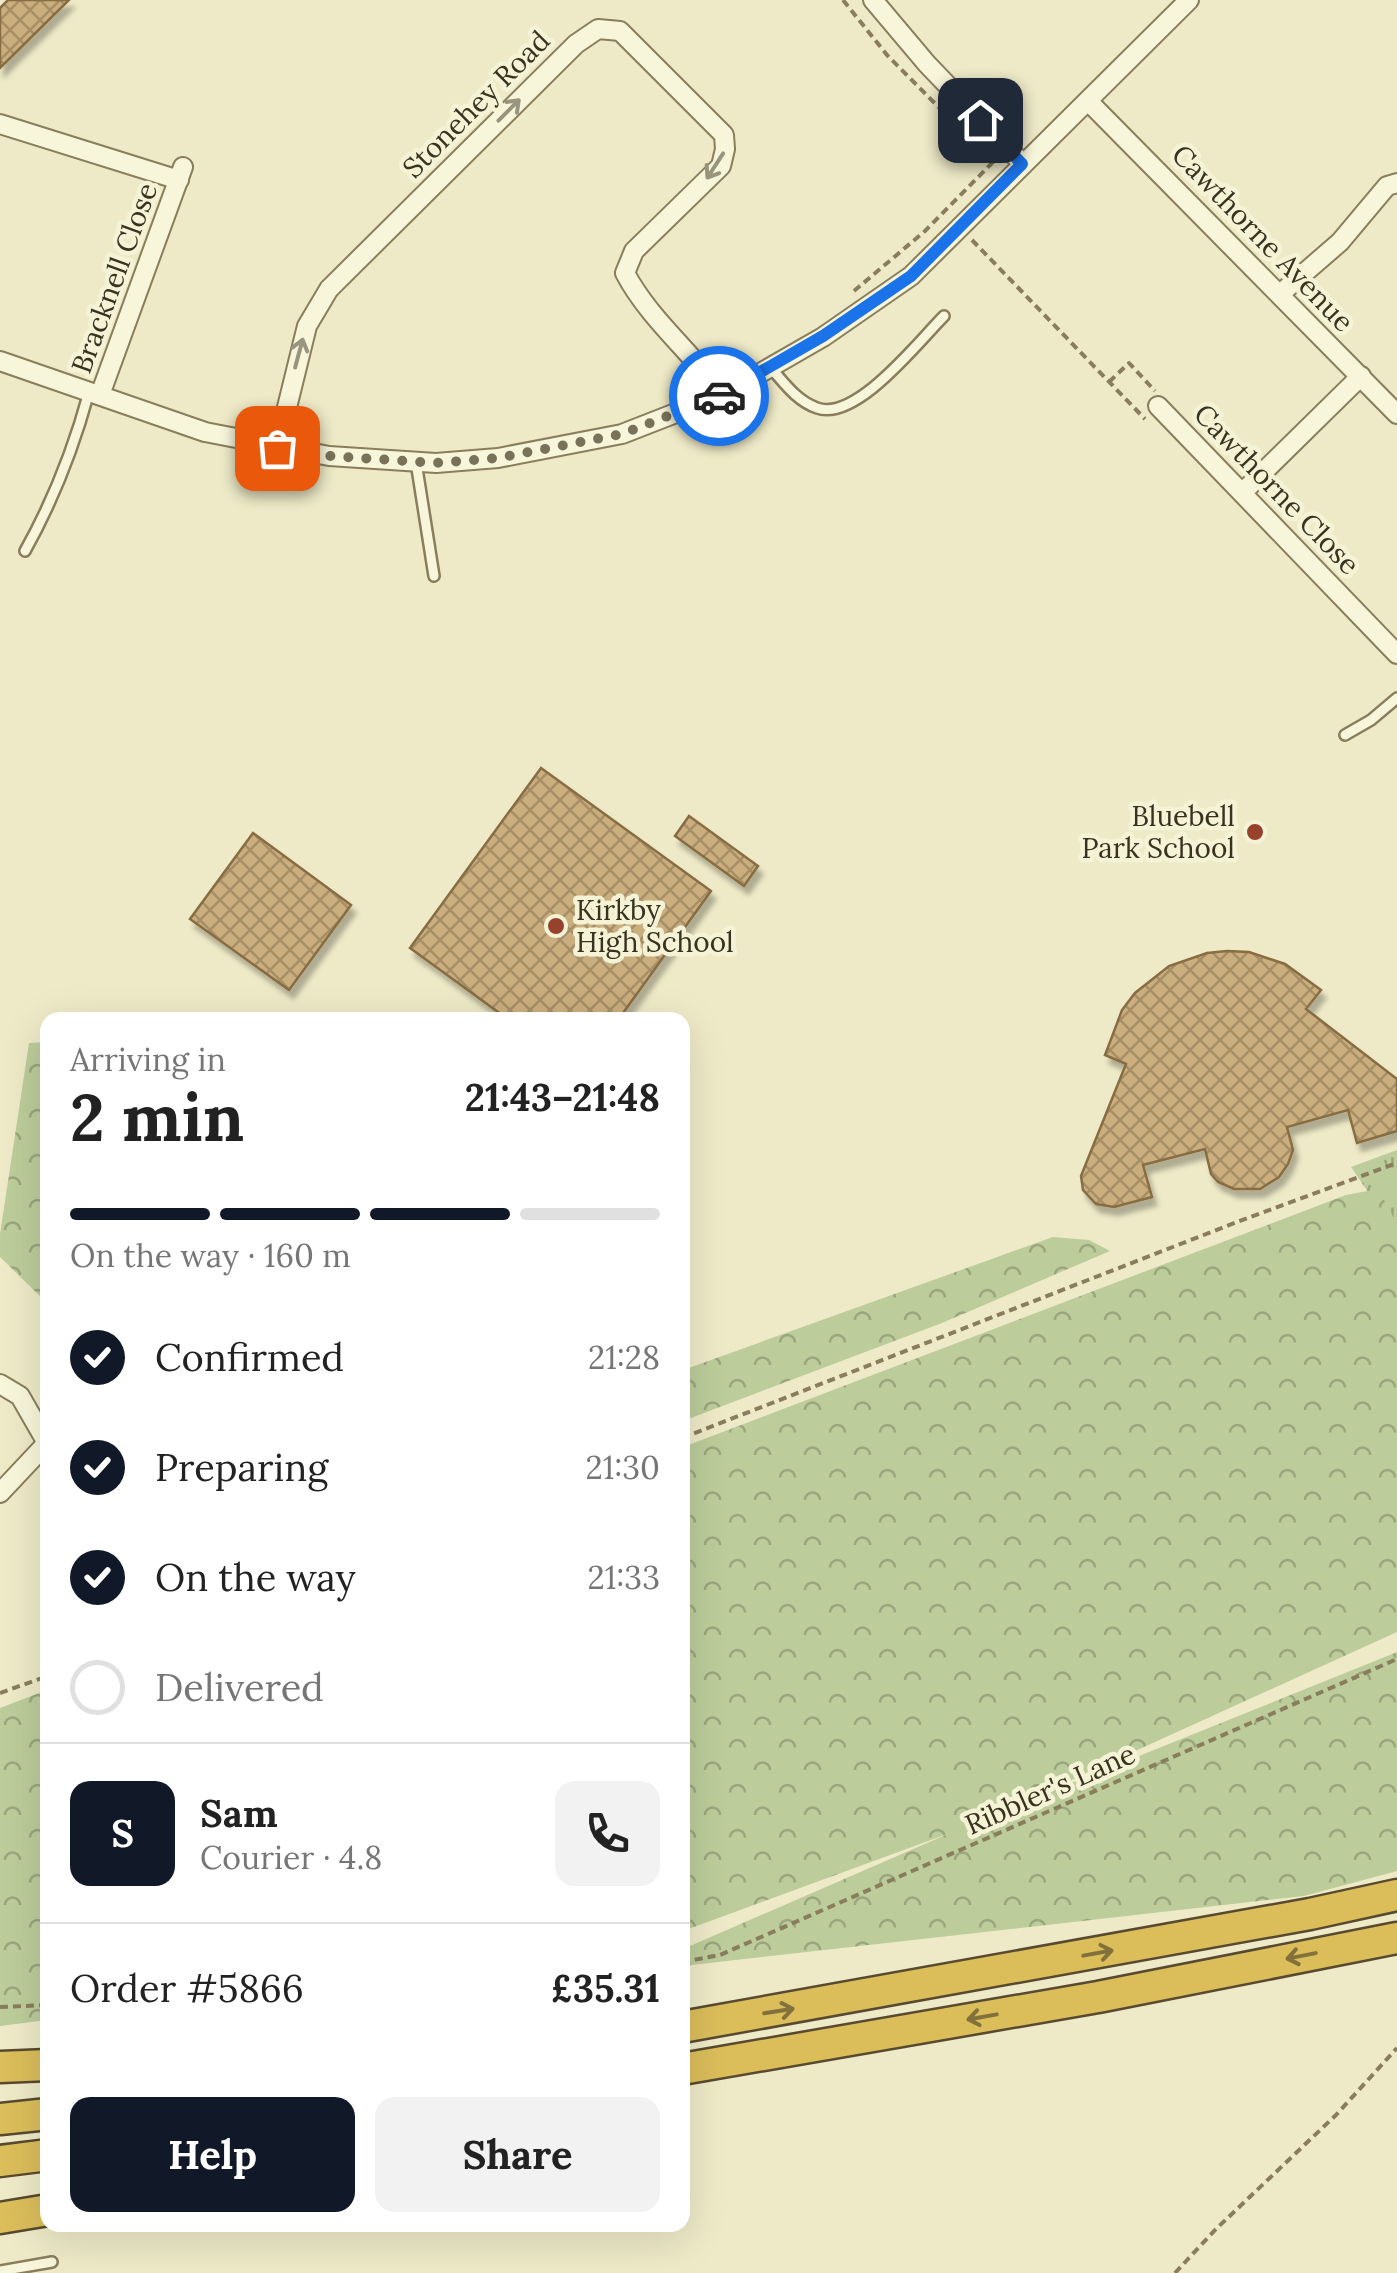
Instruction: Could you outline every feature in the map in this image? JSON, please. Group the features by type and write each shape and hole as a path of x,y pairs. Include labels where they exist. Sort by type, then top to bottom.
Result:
{"highway":[{"path":"690,2025 1310,1914 1397,1895"},
{"path":"690,2068 1079,2000 1397,1938"},
{"path":"0,2067 40,2065"},
{"path":"0,2120 40,2115"},
{"path":"0,2161 40,2157"},
{"path":"0,2218 40,2211"}],"street":[{"path":"874,0 927,64 1022,164"},
{"path":"0,361 205,432 330,456 416,462 498,458 622,434 722,395 771,368 911,276 1189,0"},
{"name":"Stonehey Road","path":"277,448 307,326 329,289 576,44 598,28 620,31 724,135 726,149 721,166 634,251 625,273 636,293 722,395"},
{"name":"Cawthorne Avenue","path":"1090,102 1397,414"},
{"name":"Bracknell Close","path":"0,124 181,174 95,393"},
{"path":"1280,294 1340,242 1387,186 1397,183"},
{"path":"1244,492 1361,376"},
{"name":"Cawthorne Close","path":"1158,406 1397,654"},
{"path":"0,1384 20,1396 40,1432"},
{"path":"0,1493 40,1451"}],"lane":[{"path":"771,368 798,398 820,410 840,410 860,400 944,316"},
{"path":"25,551 44,516 95,393"},
{"path":"416,462 434,576"},
{"path":"1345,736 1397,698"},
{"path":"0,2271 52,2262"}],"path":[{"path":"843,0 887,56 1008,178"},
{"path":"842,300 874,278 926,231 1007,147"},
{"path":"960,227 1144,420 1164,400 1129,363 1110,382"},
{"path":"690,1435 1397,1163"},
{"name":"Ribbler's Lane","path":"690,1961 720,1955 1397,1659"},
{"path":"0,1692 40,1679"},
{"path":"0,2008 40,2006"},
{"path":"1176,2273 1216,2229 1336,2116 1397,2048"}],"green space":[{"path":"40,1042 40,1296 0,1257 0,1234 29,1043"},
{"path":"1397,1150 1397,1235 1351,1167"},
{"path":"1378,1189 1397,1224 1397,1632 1010,1808 1397,1652 1397,1871 1304,1896 690,1965 690,1946 950,1833 690,1928 690,1444 1346,1195"},
{"path":"1053,1237 1089,1240 1110,1251 942,1323 690,1418 690,1367"},
{"path":"40,1693 40,2021 0,2026 0,1708"}],"building":[{"path":"8,0 69,0 0,68 0,8"},
{"path":"541,768 711,891 624,1012 498,1012 410,948"},
{"path":"689,816 758,866 744,886 675,836"},
{"path":"253,833 351,905 289,990 190,919"},
{"path":"1249,952 1285,964 1321,990 1306,1009 1397,1079 1397,1131 1357,1143 1348,1110 1287,1127 1293,1150 1288,1164 1279,1177 1260,1189 1234,1189 1218,1182 1211,1174 1205,1149 1143,1165 1152,1197 1114,1207 1096,1204 1083,1190 1081,1176 1126,1064 1105,1055 1122,1010 1135,993 1169,966 1207,953"}],"way so far":[{"path":"277,448 436,463 498,458 622,434 719,396"}],"place":[{"name":"Bluebell Park School","path":"1255,832"},
{"name":"Kirkby High School","path":"556,926"}],"route":[{"path":"719,396 823,336 911,276 1022,164 980,120"}]}
